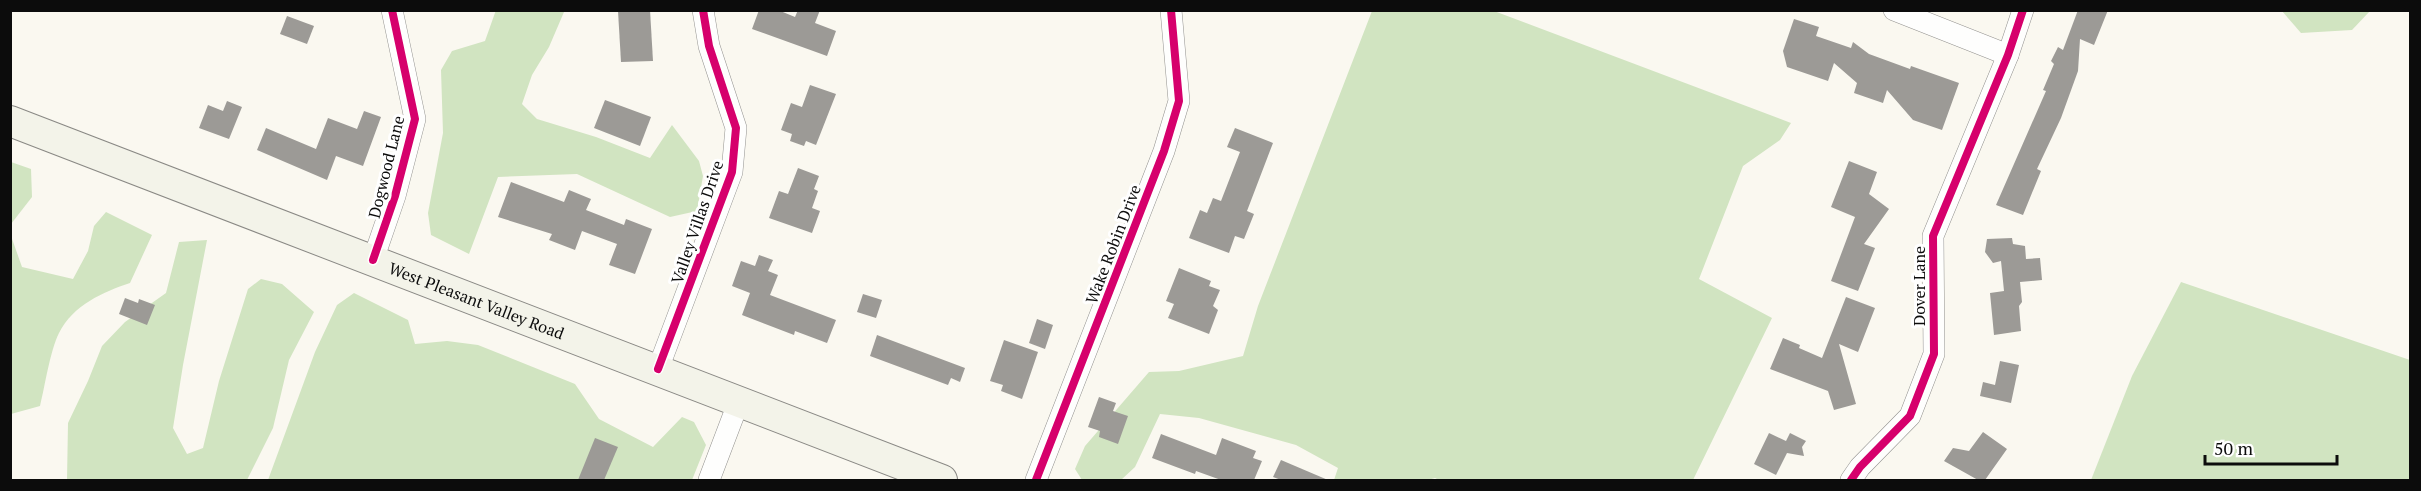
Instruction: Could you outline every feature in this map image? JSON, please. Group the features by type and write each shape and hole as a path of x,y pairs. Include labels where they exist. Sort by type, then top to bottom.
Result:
{"main road":[{"name":"West Pleasant Valley Road","path":"10,121 942,480"}],"street":[{"name":"Dogwood Lane","path":"374,260 395,196 415,119 392,10"},
{"name":"Valley Villas Drive","path":"658,369 732,172 736,128 709,46 704,10"},
{"name":"Wake Robin Drive","path":"1036,480 1164,151 1179,101 1171,10"},
{"path":"1894,10 2008,55"},
{"name":"Dover Lane","path":"1851,480 1910,416 1934,354 1933,236 2008,55 2024,10"},
{"path":"709,480 739,401"}],"green space":[{"path":"496,10 576,11 564,12 549,47 532,75 522,104 537,119 596,137 650,158 672,125 699,161 703,176 697,211 670,217 577,174 498,177 469,254 431,235 428,213 443,133 441,70 452,51 485,41"},
{"path":"1372,11 1494,11 1791,123 1780,140 1743,166 1699,279 1772,318 1693,480 1439,480 1435,478 1428,480 1334,480 1338,468 1296,445 1199,418 1160,414 1135,467 1121,480 1082,480 1075,469 1085,446 1149,372 1179,371 1243,356 1258,306"},
{"path":"2282,11 2370,11 2352,30 2301,33"},
{"path":"11,162 31,169 32,197 11,224"},
{"path":"106,212 152,235 130,283 99,295 72,315 56,340 40,406 11,414 11,236 22,267 73,279 88,251 94,226"},
{"path":"207,240 173,428 187,454 203,448 219,381 248,289 261,279 282,284 314,312 289,360 273,428 247,480 67,480 68,423 102,346 125,322 166,293 179,242"},
{"path":"2181,282 2410,360 2410,480 2091,480 2132,376"},
{"path":"354,293 408,320 415,344 447,341 478,345 575,384 599,419 653,447 682,417 694,422 706,445 692,480 268,480 315,352 337,305"}],"building":[{"path":"650,10 653,61 621,62 618,11"},
{"path":"759,10 778,10 795,17 798,10 820,10 815,23 836,31 827,56 752,29"},
{"path":"2078,10 2108,10 2094,45 2080,39 2078,71 2061,118 2037,169 2041,171 2023,215 1996,205 2046,91 2043,90 2054,64 2051,61 2058,47 2063,50"},
{"path":"287,16 314,26 307,44 280,34"},
{"path":"1794,19 1819,27 1816,36 1851,48 1853,42 1869,54 1959,83 1942,130 1913,120 1887,90 1883,103 1854,93 1857,83 1834,63 1828,81 1787,67 1783,51"},
{"path":"810,85 836,94 816,145 806,141 804,146 790,141 792,134 781,130 791,103 802,107"},
{"path":"605,100 651,117 640,146 594,128"},
{"path":"227,101 242,107 229,139 199,128 208,105 223,111"},
{"path":"364,111 381,117 363,166 336,156 327,180 257,150 266,128 316,149 328,118 357,129"},
{"path":"1235,128 1273,143 1247,211 1254,214 1244,239 1235,236 1229,253 1189,238 1200,210 1207,213 1213,198 1221,201 1240,152 1227,147"},
{"path":"1849,161 1877,172 1869,194 1889,209 1864,244 1875,248 1858,291 1831,281 1855,217 1831,207"},
{"path":"798,168 819,176 814,189 818,191 812,208 820,211 812,233 769,218 779,191 788,194"},
{"path":"511,182 564,202 569,190 591,199 586,210 624,225 626,219 652,229 635,274 609,265 617,244 582,231 575,250 549,240 552,234 498,217"},
{"path":"2012,238 2013,244 2025,246 2026,259 2040,258 2042,280 2020,282 2021,331 1994,335 1990,293 2004,291 2001,261 1993,263 1985,252 1987,239"},
{"path":"759,255 773,260 768,271 778,275 770,295 836,320 827,343 795,331 794,335 742,315 750,293 732,286 741,261 755,266"},
{"path":"1179,268 1211,281 1209,286 1220,290 1213,306 1218,310 1209,334 1168,318 1174,304 1166,301"},
{"path":"863,294 882,300 876,318 857,312"},
{"path":"1846,297 1875,308 1858,352 1839,344 1856,404 1834,410 1828,391 1770,369 1783,338 1822,358"},
{"path":"125,298 138,303 139,299 155,305 147,325 119,314"},
{"path":"1037,319 1053,325 1045,349 1029,343"},
{"path":"877,335 965,368 960,382 951,378 948,385 870,356"},
{"path":"1004,340 1038,352 1022,399 1001,391 1003,385 990,381"},
{"path":"2000,361 2019,365 2011,403 1980,396 1983,382 1995,385"},
{"path":"1099,397 1116,403 1113,411 1128,416 1118,444 1099,437 1100,431 1088,427"},
{"path":"1983,432 2007,449 1985,480 1978,480 1944,461 1953,448 1969,451"},
{"path":"1769,433 1786,441 1790,433 1806,441 1802,447 1804,456 1787,453 1776,475 1754,464"},
{"path":"1161,434 1216,455 1222,438 1256,451 1253,458 1262,461 1254,480 1221,480 1196,471 1195,474 1152,458"},
{"path":"595,438 618,447 604,480 578,480"},
{"path":"1281,460 1328,480 1281,480 1273,477"}],"cycle path":[{"path":"373,260 395,196 415,119 392,10"},
{"path":"658,369 732,172 736,128 709,46 703,10"},
{"path":"1036,480 1164,151 1179,101 1171,10"},
{"path":"1851,480 1860,467 1910,416 1934,354 1933,236 2008,55 2023,10"}]}
